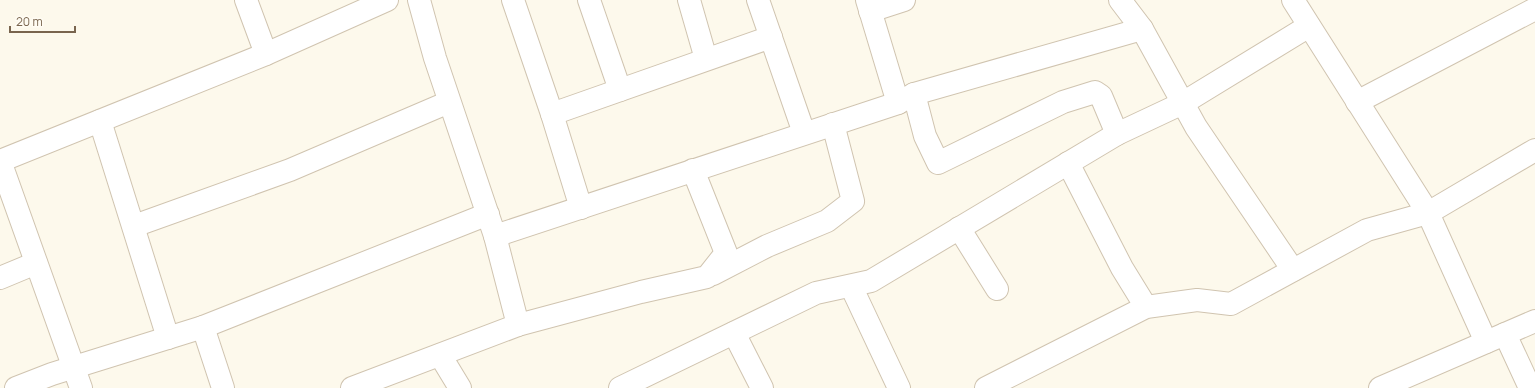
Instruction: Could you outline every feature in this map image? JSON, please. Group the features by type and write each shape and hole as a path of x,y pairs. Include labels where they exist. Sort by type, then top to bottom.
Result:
{"street":[{"path":"246,0 266,54"},
{"path":"81,388 0,161 266,54 387,0"},
{"path":"419,0 449,102 495,236 518,325"},
{"path":"589,0 620,90"},
{"path":"689,0 706,59"},
{"path":"758,0 804,133"},
{"path":"904,0 869,6 906,98 938,163 1062,102 1095,92 1101,96 1117,134"},
{"path":"1120,0 1142,29 1196,127 1293,270"},
{"path":"1293,0 1428,213 1496,338 1530,388"},
{"path":"520,2 581,208"},
{"path":"1357,102 1535,9"},
{"path":"629,386 816,293 871,281 1117,134 1183,103 1309,26"},
{"path":"495,236 833,124 906,98 1142,29"},
{"path":"552,114 771,37"},
{"path":"134,226 290,170 449,102"},
{"path":"100,121 168,338"},
{"path":"352,388 518,325 641,292 707,277 768,246 827,222 853,201 833,124"},
{"path":"986,388 1146,308 1197,300 1231,304 1367,230 1428,213 1535,150"},
{"path":"1068,163 1122,268 1146,308"},
{"path":"693,170 726,253 707,277"},
{"path":"16,388 74,367 203,327 488,214"},
{"path":"959,228 996,290"},
{"path":"0,278 36,263"},
{"path":"851,286 899,388"},
{"path":"1380,388 1535,320"},
{"path":"203,327 223,388"},
{"path":"734,333 762,388"},
{"path":"440,354 460,388"}]}
